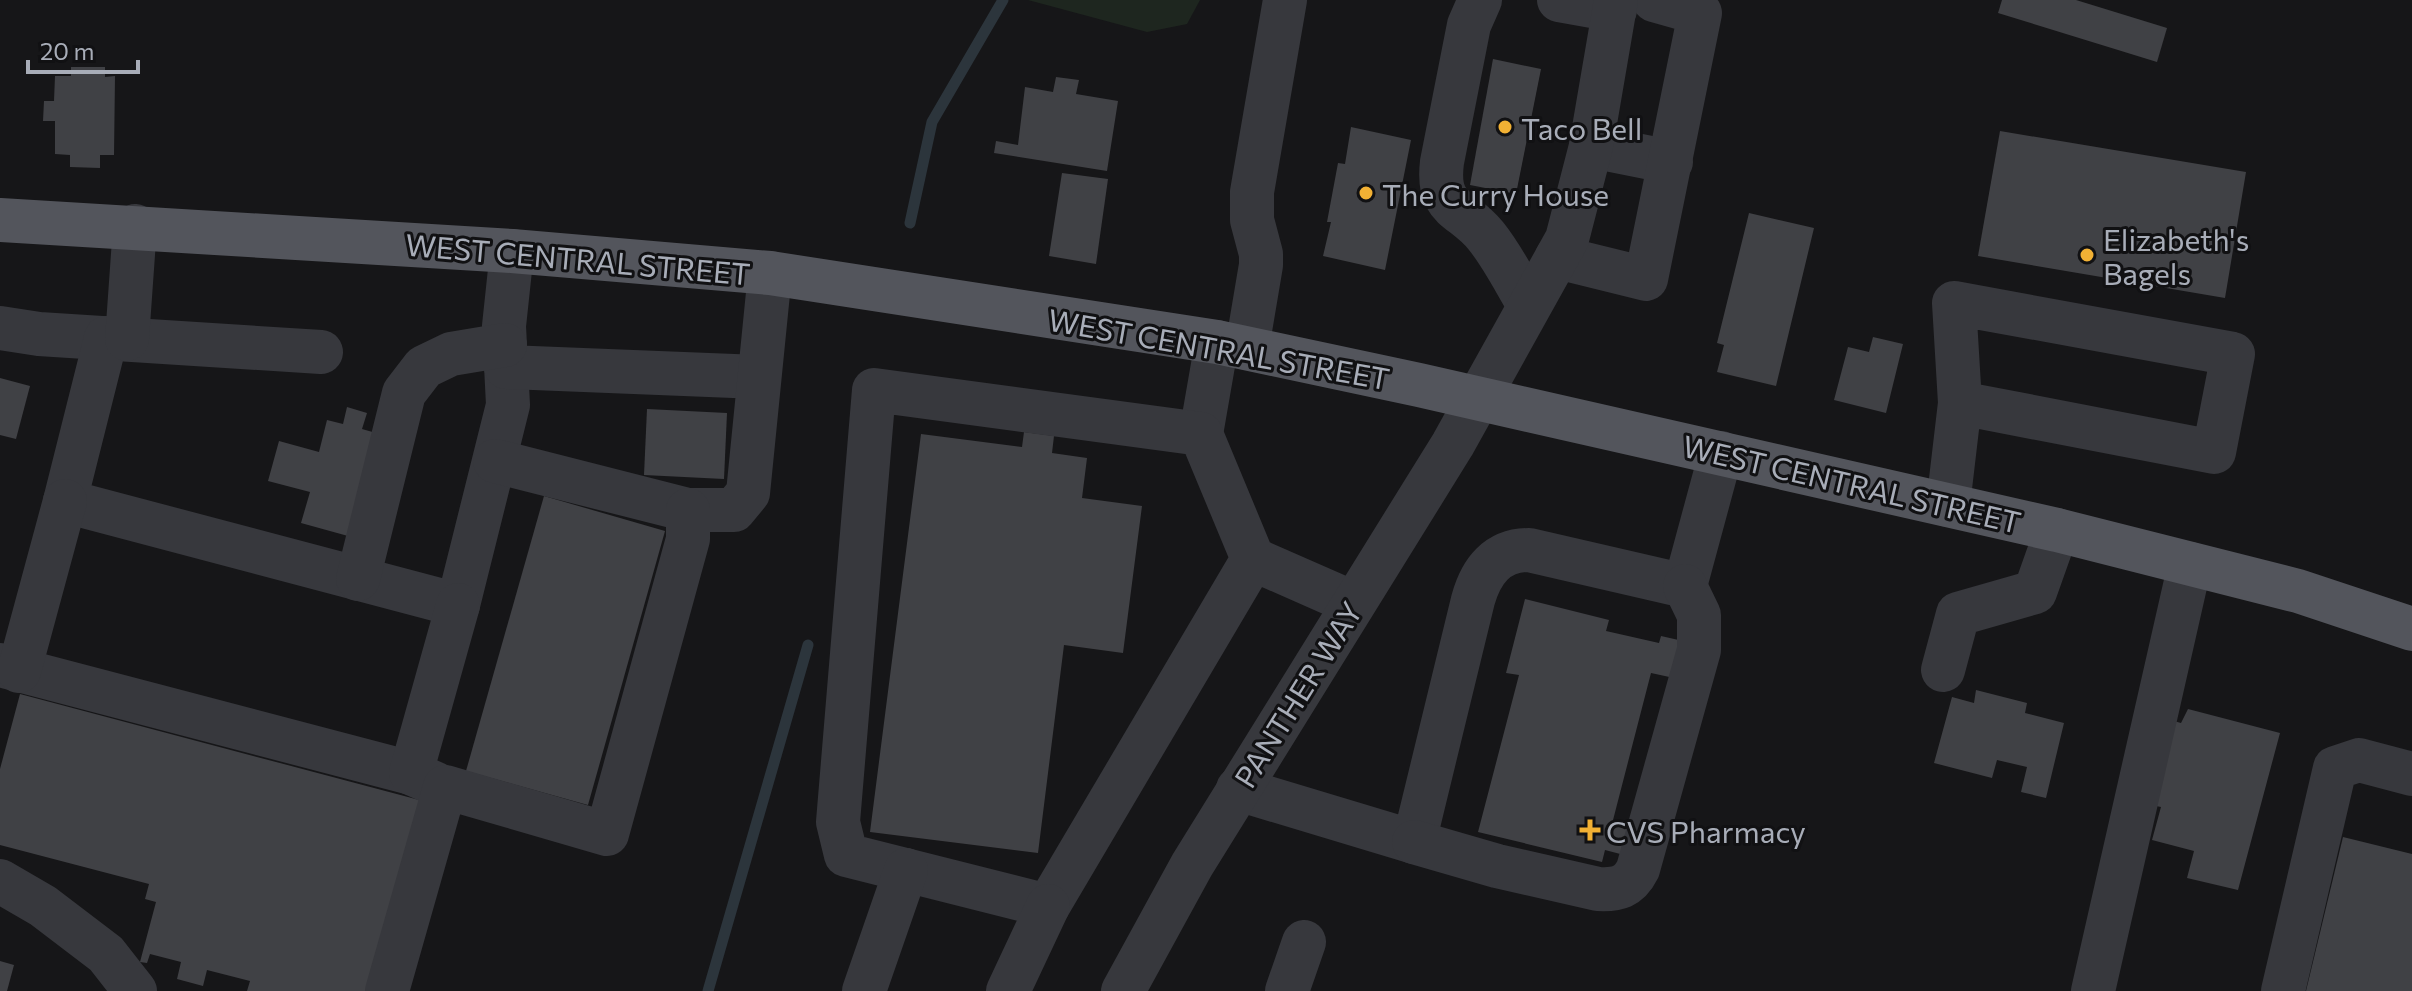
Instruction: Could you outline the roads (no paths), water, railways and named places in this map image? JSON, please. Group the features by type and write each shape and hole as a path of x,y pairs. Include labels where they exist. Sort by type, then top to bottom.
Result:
{"main road":[{"name":"WEST CENTRAL STREET","path":"0,220 512,251 770,273 1232,345 2057,530 2298,591 2412,629"}],"street":[{"path":"1285,0 1252,192 1252,220 1259,242 1261,265 1201,434 1253,559 1353,603"},
{"path":"1480,0 1469,25 1441,169 1442,185 1447,201 1491,243 1529,305"},
{"path":"1466,219 1461,203 1461,187 1487,27 1497,11 1514,0"},
{"path":"1557,257 1646,279 1700,13 1628,3 1559,0"},
{"name":"PANTHER WAY","path":"1123,991 1161,918 1238,789 1453,444 1572,228 1628,3"},
{"path":"1591,146 1671,162"},
{"path":"135,226 117,338 9,668 225,723 607,834 688,539 688,510"},
{"path":"387,991 458,605 508,405 504,326 512,251"},
{"path":"495,461 688,510 734,510 748,493 770,273"},
{"path":"1948,505 1960,403 1954,303 2233,354 2214,452 1960,403"},
{"path":"0,328 20,332 321,352"},
{"path":"358,579 404,393 424,367 451,354 759,377"},
{"path":"1048,906 846,855 838,822 874,390 1201,434"},
{"path":"1238,789 1497,866 1598,889 1613,890 1632,881 1638,869 1701,639 1699,615 1685,586 1721,453"},
{"path":"65,501 458,605"},
{"path":"1943,670 1958,614 2035,592 2057,530"},
{"path":"1414,842 1477,586 1490,565 1511,552 1529,550 1685,586"},
{"path":"1008,991 1048,906 1253,559"},
{"path":"2093,991 2190,564"},
{"path":"2283,991 2335,768 2359,760 2412,774"},
{"path":"864,991 906,870"},
{"path":"0,881 43,906 106,954 135,991"},
{"path":"1287,991 1304,942"}],"waterway":[{"path":"910,223 932,122 1003,0"},
{"path":"708,991 808,645"}],"place":[{"name":"Taco Bell","path":"1505,127"},
{"name":"The Curry House","path":"1366,193"},
{"name":"Elizabeth's Bagels","path":"2087,255"},
{"name":"CVS Pharmacy","path":"1590,830"}]}
